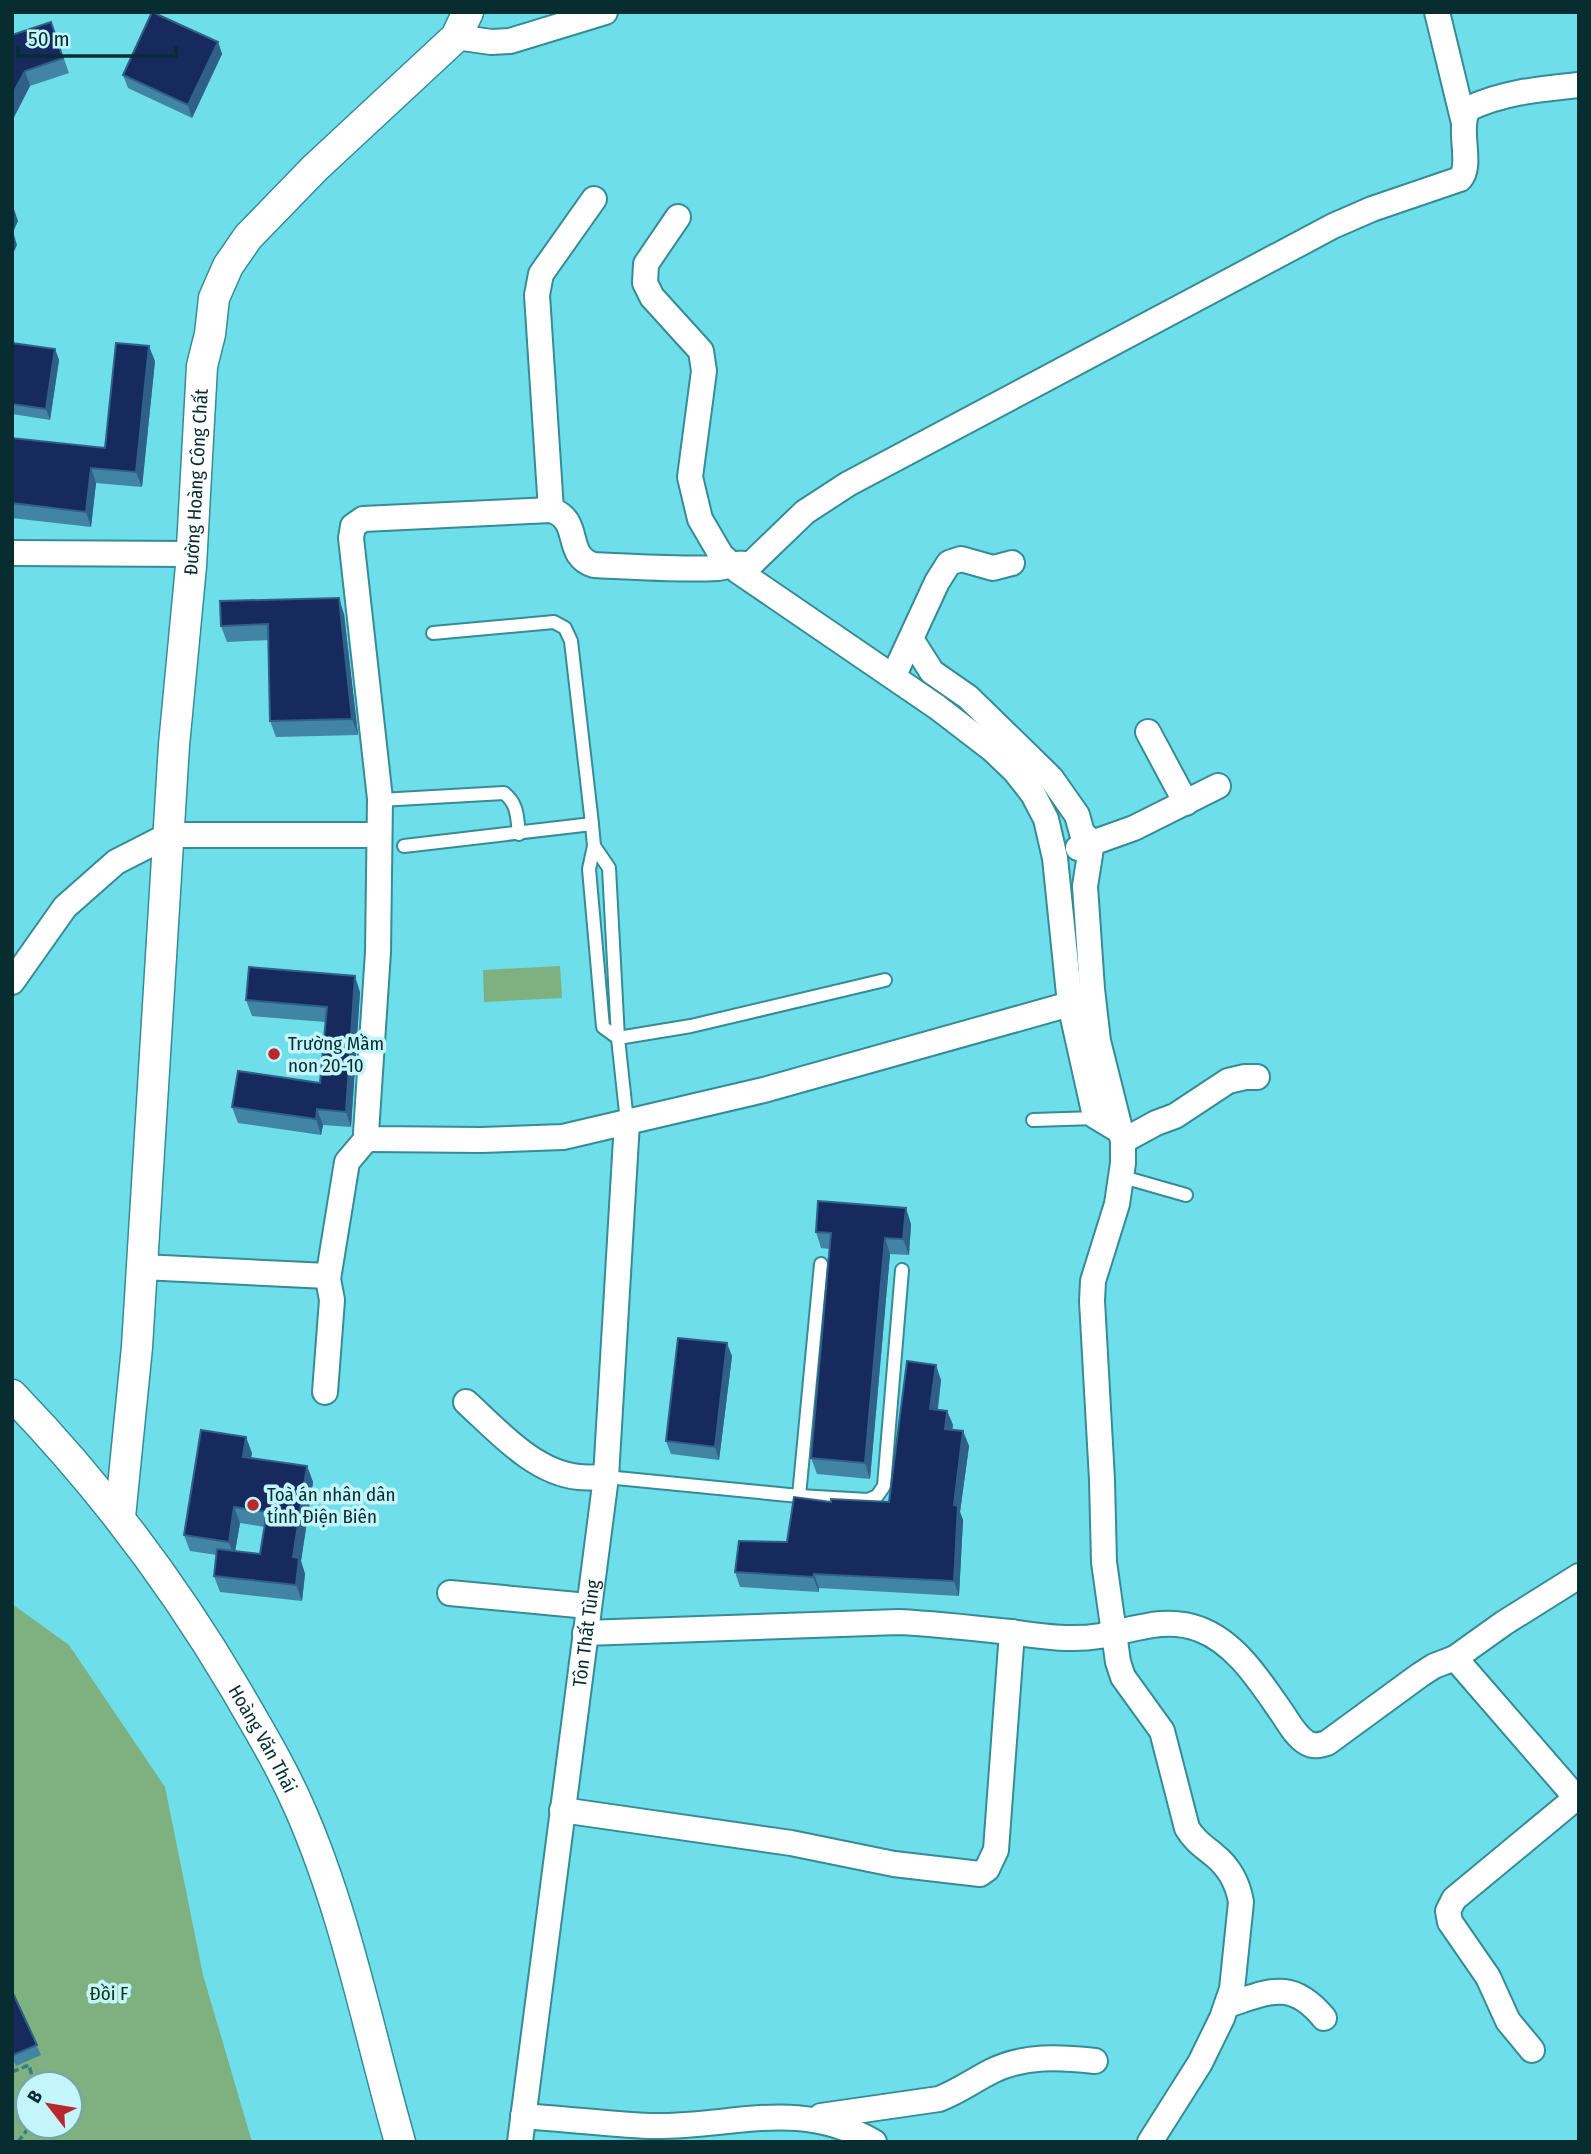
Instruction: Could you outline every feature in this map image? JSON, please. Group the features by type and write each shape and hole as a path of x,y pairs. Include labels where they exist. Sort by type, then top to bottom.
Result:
{"street":[{"path":"462,25 491,42 510,41 605,12"},
{"path":"1070,1004 764,1090 563,1137 374,1140 366,1133 378,952 380,800 351,538 354,526 363,519 551,510 561,513 568,520 578,555 584,562 594,565 660,569 733,566 743,562 750,565 805,512 848,484 1333,226 1372,209 1460,179 1466,169 1463,119 1437,12"},
{"name":"Đường Hoàng Công Chất","path":"120,1517 137,1347 174,745 191,554 202,366 210,334 214,298 228,266 248,237 462,25"},
{"path":"1463,119 1468,109 1495,99 1529,91 1579,85"},
{"path":"551,510 537,295 541,274 594,199"},
{"path":"678,217 646,264 645,283 652,297 701,351 704,371 690,477 700,519 721,555 733,566 894,676 993,750 1015,771 1032,794 1046,820 1055,858 1070,1004 1097,1118 1122,1136"},
{"path":"12,553 191,554"},
{"path":"894,676 949,562 961,559 993,568 1012,564"},
{"path":"911,639 932,672 968,696 1051,778 1070,802 1082,833 1093,842"},
{"path":"1148,732 1186,803"},
{"path":"1055,858 1134,828 1218,786"},
{"path":"14,972 65,907 116,862 169,835 379,835"},
{"path":"1093,842 1085,886 1093,999 1098,1041 1122,1136 1123,1177 1093,1281 1091,1301 1104,1562 1113,1633 1124,1677 1162,1731 1187,1828 1192,1837 1217,1857 1230,1873 1239,1889 1241,1902 1235,1967 1227,2005 1200,2063 1150,2142"},
{"path":"1122,1136 1175,1116 1228,1081 1257,1077"},
{"name":"Tôn Thất Tùng","path":"520,2142 606,1476 627,1122"},
{"path":"325,1392 332,1300 328,1276 347,1162 369,1136"},
{"path":"142,1267 328,1276"},
{"name":"Hoàng Văn Thái","path":"12,1395 60,1444 120,1517 208,1642 265,1740 299,1807 342,1930 400,2142"},
{"path":"466,1402 507,1438 548,1468 578,1477 606,1476"},
{"path":"585,1633 899,1622 1082,1638 1161,1623 1183,1624 1216,1637 1257,1677 1299,1737 1309,1745 1318,1746 1327,1743 1434,1666 1455,1658 1504,1623 1579,1576"},
{"path":"450,1593 588,1606"},
{"path":"562,1810 791,1843 894,1864 980,1874 987,1869 996,1850 1012,1632"},
{"path":"1455,1658 1577,1800 1454,1899 1448,1911 1450,1922 1488,1977 1507,2021 1532,2050"},
{"path":"1227,2005 1272,1991 1291,1992 1304,1998 1324,2018"},
{"path":"810,2118 939,2099 955,2093 994,2070 1035,2059 1095,2061"},
{"path":"523,2116 650,2126 700,2125 773,2116 810,2118 836,2124 874,2142"}],"lane":[{"path":"433,633 554,622 565,628 571,641 592,824 593,846 589,869 603,1027 618,1038 691,1026 885,980"},
{"path":"380,800 504,793 512,799 516,808 519,834"},
{"path":"404,846 592,824"},
{"path":"593,846 609,868 618,1038 627,1122"},
{"path":"1033,1120 1097,1118"},
{"path":"1123,1177 1186,1195"},
{"path":"800,1496 821,1264"},
{"path":"606,1476 800,1496 868,1500 877,1496 884,1486 902,1270"}],"path":[{"path":"17,2070 29,2065 30,2070"}],"green space":[{"path":"560,966 562,998 484,1002 483,970"},
{"name":"Đồi F","path":"12,1604 69,1645 165,1787 203,1975 252,2142 12,2142"}],"building":[{"path":"152,12 218,42 188,105 123,75"},
{"path":"51,22 63,58 25,71 12,95 12,35"},
{"path":"12,343 55,349 46,409 12,404"},
{"path":"116,343 149,346 136,472 91,468 86,512 12,503 12,438 105,448"},
{"path":"339,598 352,719 270,721 268,624 221,626 220,601"},
{"path":"249,967 355,976 346,1112 317,1109 316,1119 232,1107 238,1071 320,1083 327,1007 246,1000"},
{"path":"818,1201 906,1208 903,1239 885,1238 865,1463 811,1458 831,1233 816,1232"},
{"path":"678,1338 727,1343 715,1447 666,1441"},
{"path":"907,1361 936,1365 930,1409 947,1411 945,1429 963,1431 954,1505 958,1506 954,1581 735,1572 739,1541 787,1542 794,1497 831,1502 831,1499 889,1502"},
{"path":"201,1430 246,1437 243,1457 307,1466 293,1557 299,1558 296,1585 214,1576 217,1549 260,1554 267,1512 234,1507 229,1542 184,1535"},
{"path":"12,1991 37,2045 13,2055 12,2055"}],"place":[{"name":"Trường Mầm non 20-10","path":"274,1054"},
{"name":"Toà án nhân dân tỉnh Điện Biên","path":"253,1505"}]}
